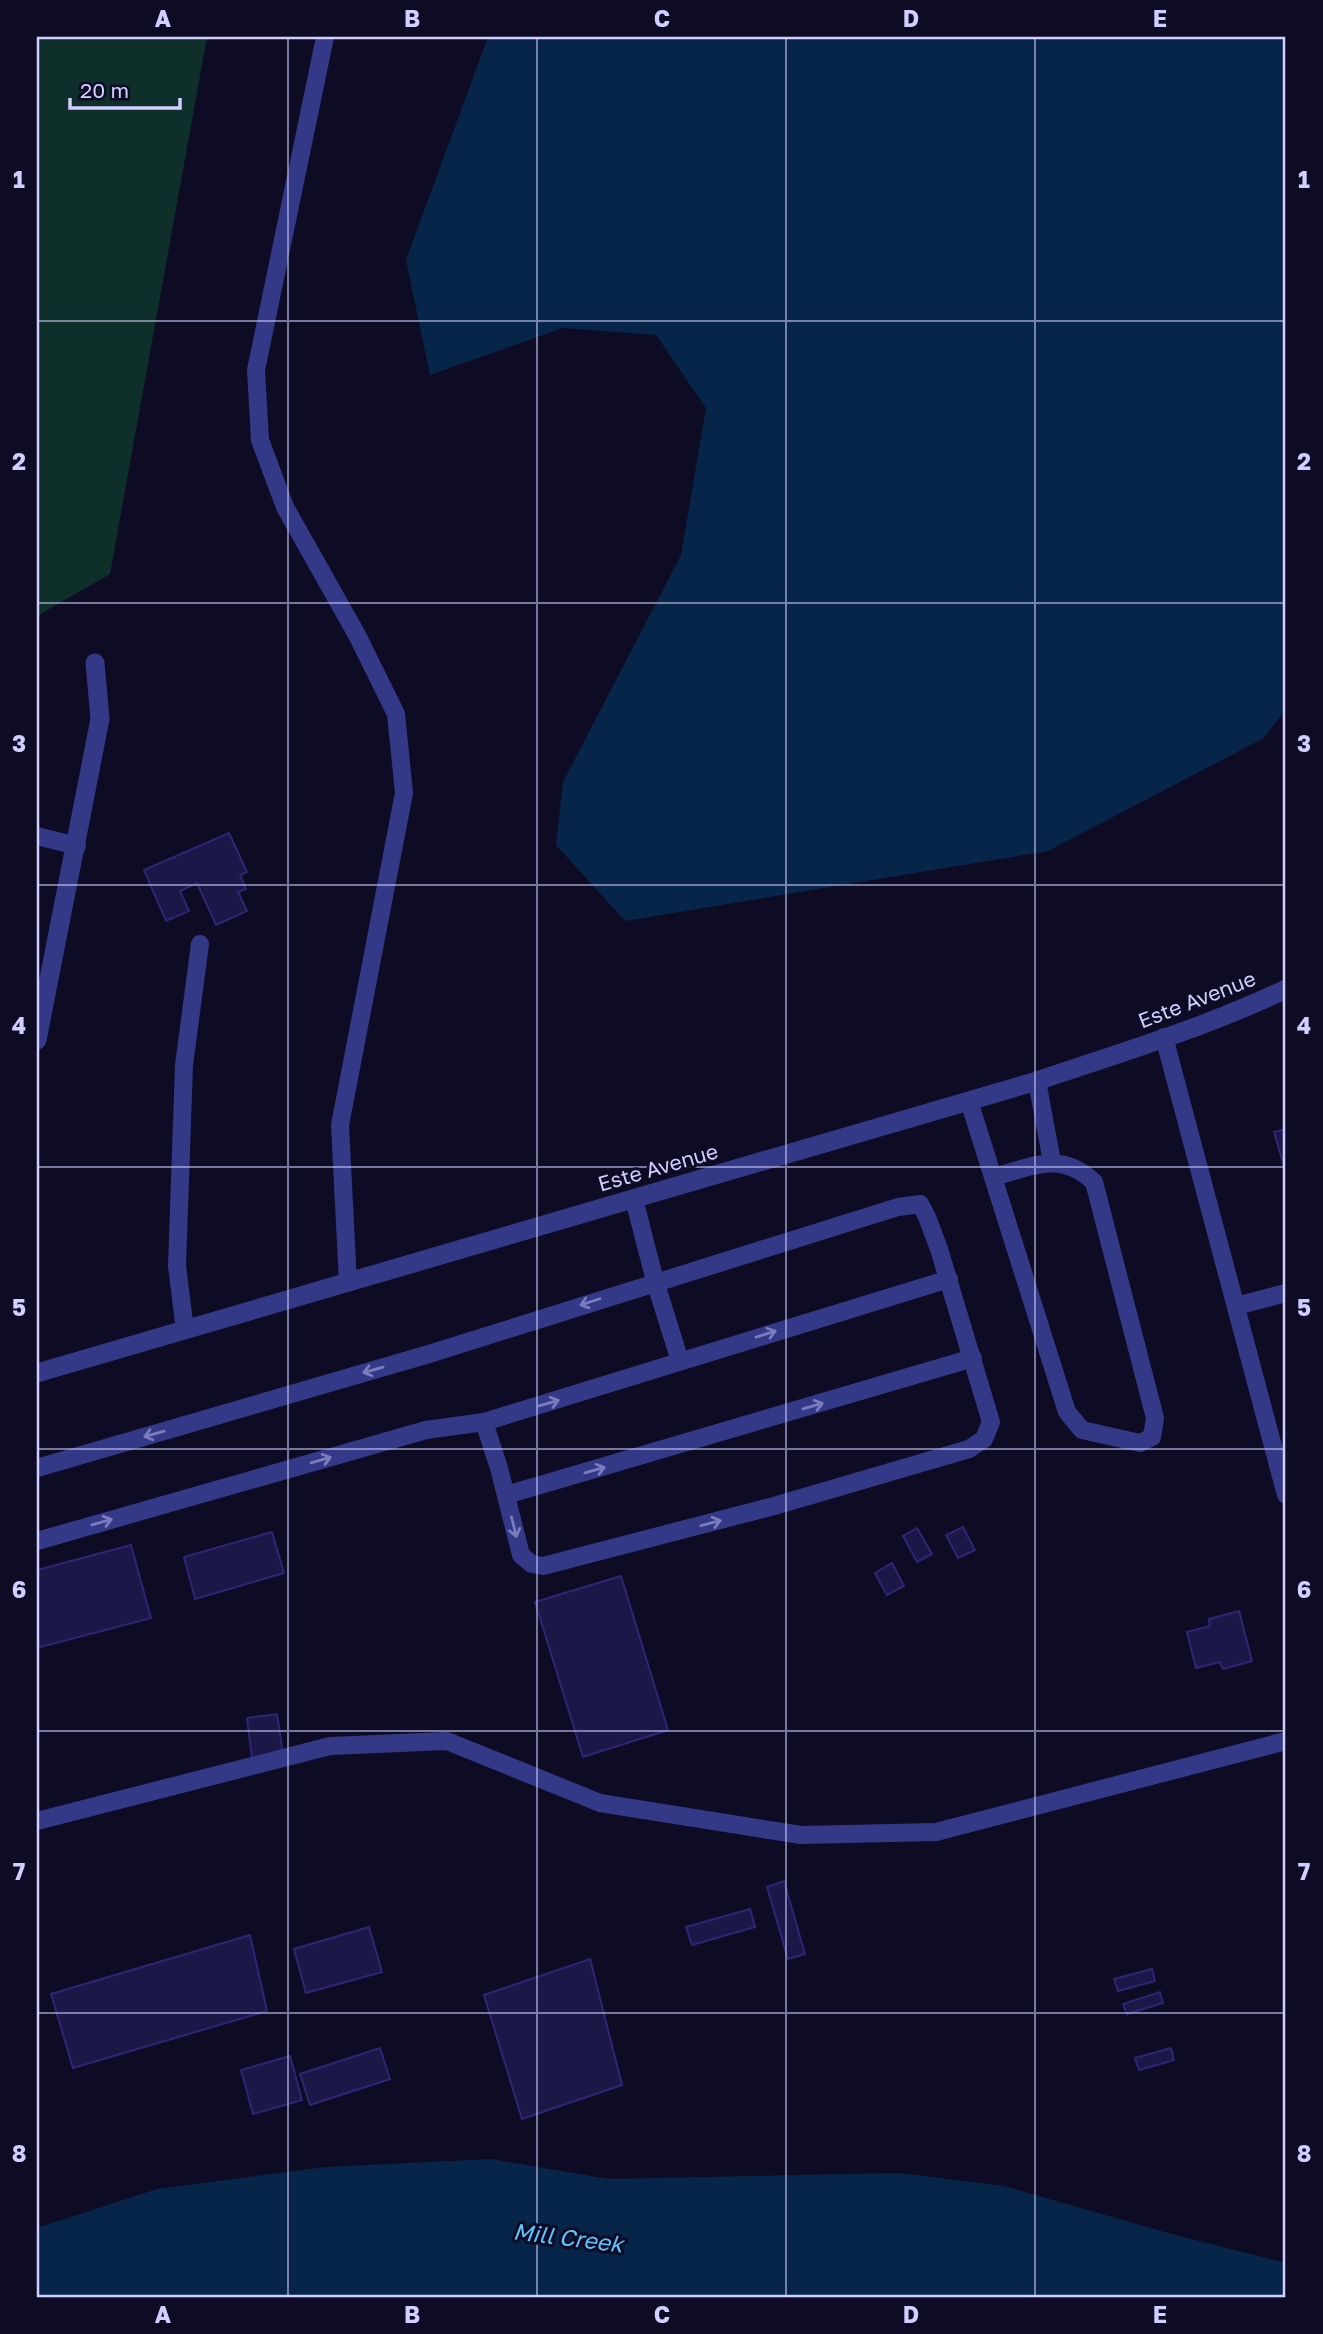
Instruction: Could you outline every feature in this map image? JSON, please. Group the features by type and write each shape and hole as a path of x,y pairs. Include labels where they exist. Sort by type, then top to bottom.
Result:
{"street":[{"path":"37,1040 100,719 95,663"},
{"name":"Este Avenue","path":"37,1374 1037,1081 1257,1003 1286,989"}],"lane":[{"path":"325,37 256,370 260,440 285,507 357,635 396,714 404,793 340,1125 348,1283"},
{"path":"37,836 76,846"},
{"path":"185,1330 177,1266 183,1078 200,944"},
{"path":"1164,1037 1286,1495"},
{"path":"1037,1081 1052,1162"},
{"path":"969,1101 1067,1412 1082,1430 1140,1443 1152,1437 1155,1418 1094,1182 1080,1169 1052,1162 993,1177"},
{"path":"634,1199 655,1281 680,1361"},
{"path":"37,1468 429,1354 898,1206 920,1204 949,1279 991,1422 984,1439 969,1449 774,1506 543,1566 532,1564 521,1555 484,1422"},
{"path":"37,1541 426,1430 484,1422 949,1279"},
{"path":"1236,1306 1286,1293"},
{"path":"506,1495 973,1358"},
{"path":"37,1821 330,1746 447,1741 600,1803 801,1835 936,1832 1286,1741"}],"green space":[{"path":"37,37 207,37 110,574 37,616"}],"water":[{"path":"488,37 1286,37 1286,709 1264,738 1048,851 625,921 556,845 563,782 681,555 706,408 656,335 563,328 430,375 406,260"},
{"name":"Mill Creek","path":"491,2159 609,2179 899,2173 1004,2186 1179,2236 1286,2263 1286,2297 37,2297 37,2228 157,2189 326,2167"}],"building":[{"path":"229,833 247,872 240,875 246,889 238,892 247,911 216,925 197,883 180,891 189,911 166,921 144,870"},
{"path":"1286,1129 1286,1173 1274,1132"},
{"path":"963,1527 975,1550 958,1558 946,1535"},
{"path":"917,1528 932,1554 917,1562 903,1536"},
{"path":"272,1532 284,1573 195,1599 184,1557"},
{"path":"131,1545 151,1618 37,1648 37,1570"},
{"path":"892,1563 904,1586 887,1595 875,1573"},
{"path":"621,1576 668,1730 583,1757 535,1602"},
{"path":"1239,1611 1252,1661 1223,1669 1220,1662 1196,1668 1187,1632 1210,1626 1209,1619"},
{"path":"277,1714 283,1754 252,1758 247,1718"},
{"path":"784,1881 805,1954 788,1959 767,1887"},
{"path":"750,1909 755,1927 692,1945 686,1927"},
{"path":"369,1927 382,1972 306,1993 294,1949"},
{"path":"250,1935 267,2011 73,2068 51,1994"},
{"path":"590,1959 622,2085 522,2119 484,1995"},
{"path":"1152,1969 1155,1981 1118,1991 1114,1979"},
{"path":"1160,1992 1163,2003 1127,2014 1123,2004"},
{"path":"380,2048 390,2079 310,2105 300,2074"},
{"path":"1171,2048 1174,2060 1139,2070 1135,2058"},
{"path":"290,2056 302,2100 253,2114 241,2070"}]}
